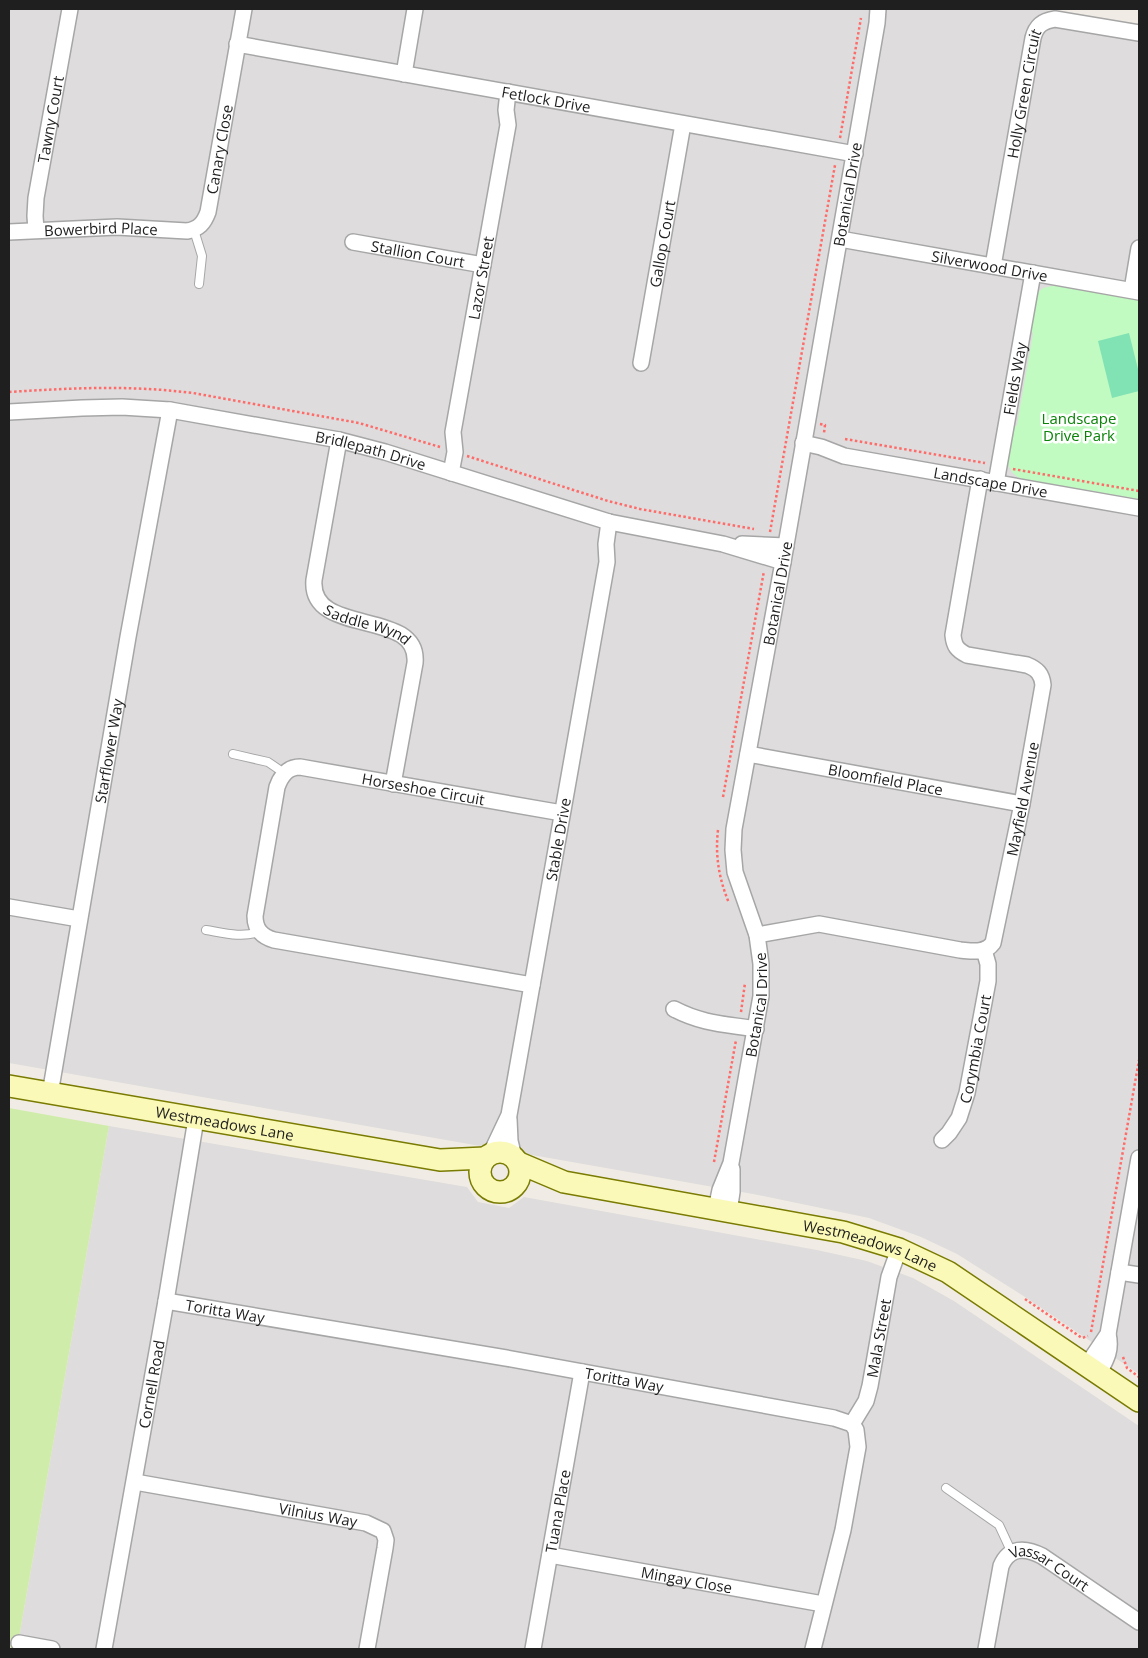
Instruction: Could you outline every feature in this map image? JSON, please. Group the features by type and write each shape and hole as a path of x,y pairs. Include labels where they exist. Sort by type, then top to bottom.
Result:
{"street":[{"name":"Tawny Court","path":"36,230 36,198 70,9"},
{"name":"Canary Close","path":"194,230 202,224 208,212 244,9"},
{"path":"404,74 415,9"},
{"name":"Botanical Drive","path":"723,1211 720,1190 731,1163 761,996 761,964 757,935 735,872 734,829 786,546 878,16 882,9"},
{"name":"Holly Green Circuit","path":"993,266 1033,38 1037,27 1044,21 1055,19 1139,33"},
{"name":"Fetlock Drive","path":"237,44 855,154"},
{"name":"Lazor Street","path":"445,471 445,449 454,432 508,126 515,112 514,93"},
{"name":"Gallop Court","path":"642,363 683,124"},
{"name":"Bowerbird Place","path":"9,232 117,227 194,230"},
{"name":"Silverwood Drive","path":"840,239 1136,291"},
{"name":"Stallion Court","path":"353,242 483,265"},
{"path":"1136,291 1139,248"},
{"name":"Fields Way","path":"996,482 1033,273"},
{"name":"Bridlepath Drive","path":"9,412 82,408 170,410 339,440 386,452 615,523 723,544 783,562"},
{"name":"Starflower Way","path":"50,1094 126,647 170,410"},
{"name":"Saddle Wynd","path":"339,440 314,580 314,594 322,606 399,634 405,637 413,646 415,664 393,784"},
{"name":"Landscape Drive","path":"802,449 819,457 844,456 1139,508"},
{"name":"Mayfield Avenue","path":"980,480 954,628 954,643 959,651 967,655 1035,668 1042,679 1043,685 996,935 990,947 984,950"},
{"name":"Stable Drive","path":"516,1160 510,1141 509,1115 607,562 612,551 615,523"},
{"name":"Bridlepath Drive","path":"723,544 786,546"},
{"name":"Bloomfield Place","path":"748,754 1022,804"},
{"name":"Horseshoe Circuit","path":"284,773 295,767 562,813"},
{"path":"284,773 277,787 255,916 255,923 259,932 274,940 532,986"},
{"path":"9,906 79,919"},
{"path":"757,935 819,924 960,950 984,950"},
{"name":"Corymbia Court","path":"942,1140 959,1118 967,1093 988,981 988,964 984,950"},
{"path":"674,1009 704,1022 756,1029"},
{"name":"Westmeadows Lane","path":"9,1086 440,1160 488,1156"},
{"name":"Stable Drive","path":"488,1156 509,1115"},
{"name":"Cornell Road","path":"104,1649 135,1482 196,1119"},
{"path":"505,1152 516,1160 520,1176 514,1187 502,1192 485,1185 481,1180 480,1168 488,1156 505,1152"},
{"path":"1093,1369 1108,1334 1139,1158"},
{"name":"Westmeadows Lane","path":"440,1160 481,1180"},
{"name":"Westmeadows Lane","path":"516,1160 564,1182"},
{"name":"Westmeadows Lane","path":"514,1187 564,1182 843,1232 899,1249 948,1272 1139,1400"},
{"name":"Mala Street","path":"852,1424 866,1402 889,1277 899,1249"},
{"path":"1119,1272 1139,1275"},
{"name":"Toritta Way","path":"166,1302 582,1372 834,1418 852,1424"},
{"name":"Tuana Place","path":"533,1649 582,1372"},
{"path":"813,1649 843,1530 858,1447 856,1430 852,1424"},
{"name":"Vilnius Way","path":"135,1482 366,1523 383,1531 386,1540 385,1548 367,1649"},
{"name":"Vassar Court","path":"1012,1552 1027,1550 1042,1556 1139,1622"},
{"path":"986,1649 1001,1566 1004,1558 1012,1552"},
{"name":"Mingay Close","path":"550,1555 823,1604"},
{"path":"20,1643 52,1649"}],"lane":[{"path":"194,230 202,256 199,284"},
{"path":"233,754 268,762 284,773"},
{"path":"206,930 241,935 259,932"},
{"name":"Vassar Court","path":"946,1488 999,1525 1012,1552"}],"path":[{"path":"807,422 825,425 823,436"},
{"path":"842,439 1139,491"},
{"path":"1025,1299 1082,1338 1088,1336 1091,1332 1139,1060"},
{"path":"1091,1332 1108,1334"},
{"path":"1123,1357 1127,1368 1139,1377"}],"shaded area":[{"path":"9,9 1040,9 1139,26 1139,1374 1025,1297 957,1254 921,1237 869,1218 753,1194 9,1063"},
{"path":"109,1126 467,1187 478,1202 509,1208 524,1197 817,1250 867,1261 913,1278 954,1301 1139,1426 1139,1649 17,1649"}],"green space":[{"name":"Landscape Drive Park","path":"1057,285 1139,300 1139,499 1022,479 1015,475 1008,464 1011,429 1017,425 1033,334 1030,326 1036,294 1043,288"},
{"path":"1129,333 1139,373 1139,391 1112,398 1098,341"},
{"path":"9,1108 109,1126 17,1649 9,1649"}]}
